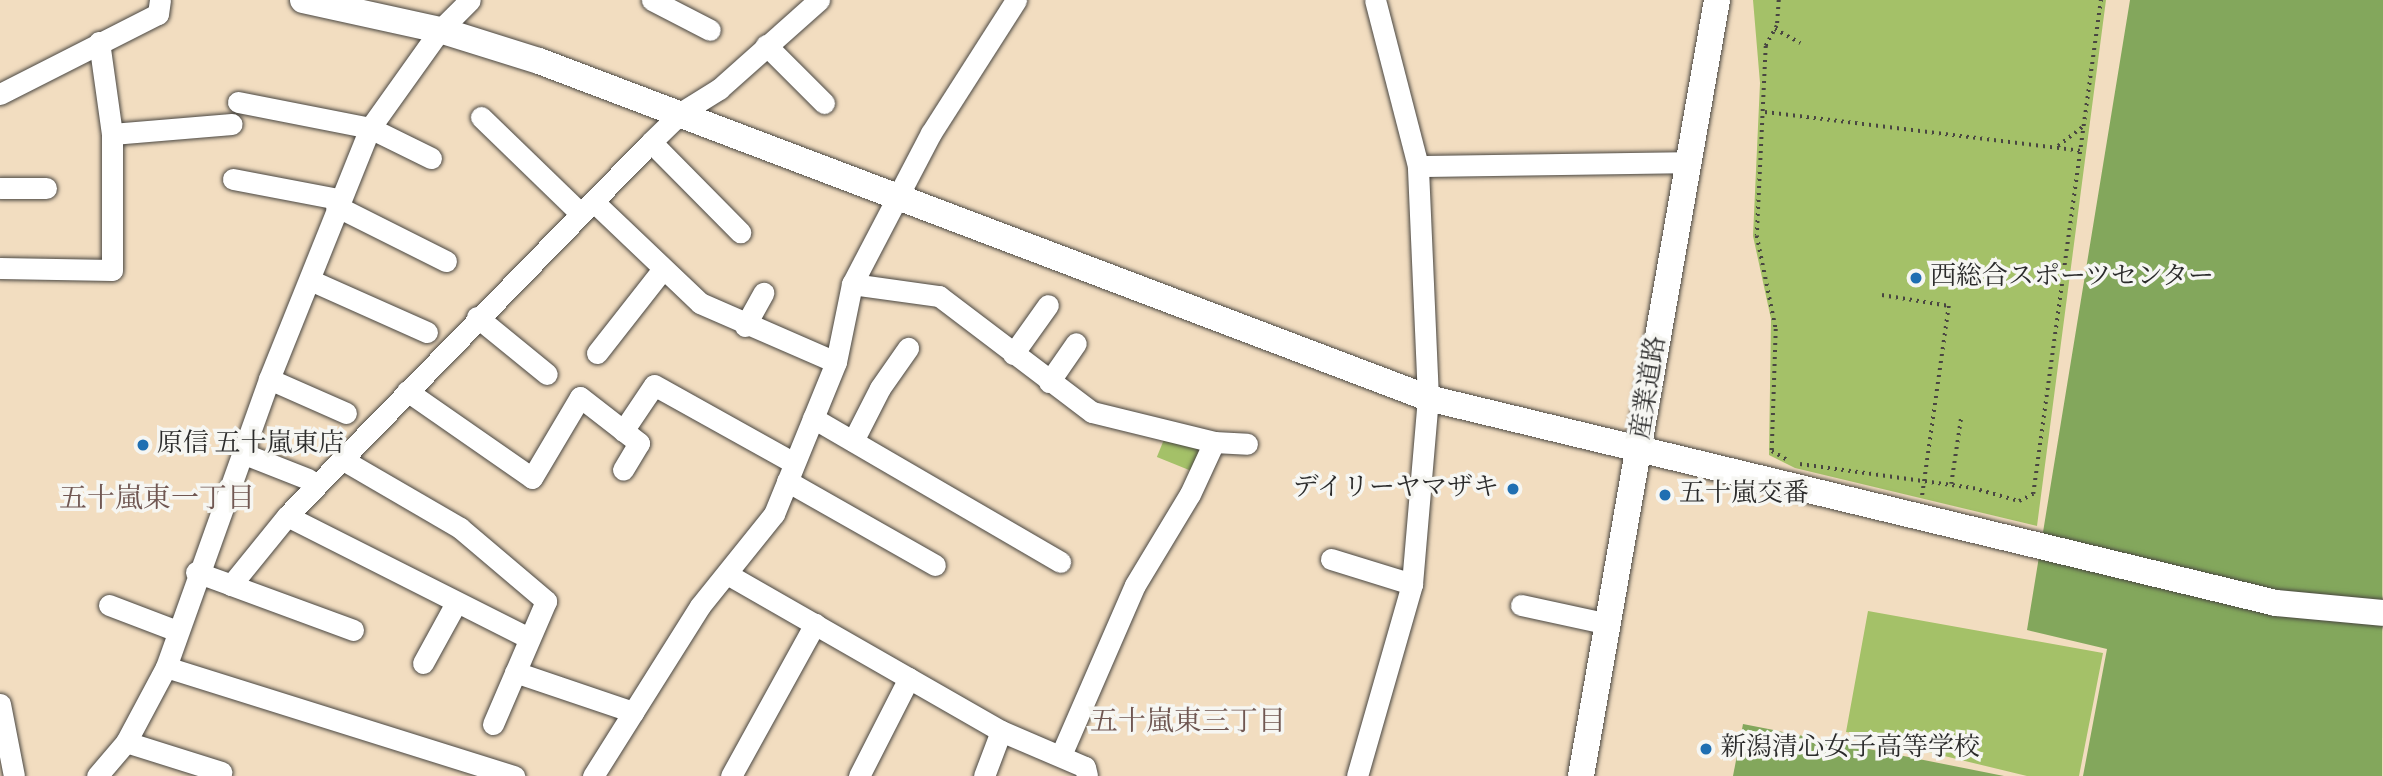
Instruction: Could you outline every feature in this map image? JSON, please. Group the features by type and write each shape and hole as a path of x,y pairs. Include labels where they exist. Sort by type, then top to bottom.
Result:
{"street":[{"path":"0,94 158,14 160,0"},
{"path":"303,0 440,30 682,113 710,128 1428,398 2276,603 2383,613"},
{"path":"97,776 126,742 166,667 196,572 269,379 310,280 337,202 370,128 440,30 470,0"},
{"path":"652,0 710,30"},
{"path":"231,585 287,516 345,461 407,390 477,317 651,142 682,113 719,89 819,0"},
{"path":"593,776 700,606 774,513 836,362 852,284 931,133 1016,0"},
{"path":"1357,776 1412,584 1428,398 1418,166 1375,0"},
{"name":"産業道路","path":"1581,776 1717,0"},
{"path":"0,268 112,270 112,134 99,42"},
{"path":"766,45 824,103"},
{"path":"238,102 370,128 432,158"},
{"path":"481,117 700,303 745,326 836,362"},
{"path":"112,134 232,124"},
{"path":"651,142 740,232"},
{"path":"1418,166 1688,162"},
{"path":"233,179 337,202 446,261"},
{"path":"0,188 46,188"},
{"path":"597,353 662,270"},
{"path":"310,280 427,332"},
{"path":"852,284 939,296 1092,412 1214,442 1247,444"},
{"path":"745,326 763,293"},
{"path":"1013,354 1048,304"},
{"path":"477,317 547,374"},
{"path":"1049,382 1076,343"},
{"path":"853,441 880,388 908,348"},
{"path":"269,379 346,413"},
{"path":"623,432 654,386 934,565"},
{"path":"407,390 532,478 580,397 639,443 623,470"},
{"path":"813,418 1060,562"},
{"path":"1061,755 1135,585 1190,495 1214,442"},
{"path":"243,453 308,478"},
{"path":"345,461 460,528 546,601 493,724"},
{"path":"287,516 528,638"},
{"path":"1331,559 1412,584"},
{"path":"196,572 353,630"},
{"path":"727,573 1001,731 1085,767 1087,776"},
{"path":"423,663 456,603"},
{"path":"109,605 177,631"},
{"path":"1521,605 1609,624"},
{"path":"731,776 815,624"},
{"path":"166,667 514,776"},
{"path":"515,672 633,712"},
{"path":"859,776 909,678"},
{"path":"0,704 14,776"},
{"path":"984,776 1001,731"},
{"path":"126,742 221,772"}],"path":[{"path":"1779,0 1775,29 1766,46 1765,112 1757,236 1776,329 1772,451 1797,464 1951,485 2019,501 2033,494 2101,0"},
{"path":"1775,29 1800,43"},
{"path":"1765,112 2082,151"},
{"path":"2056,147 2085,125"},
{"path":"1882,295 1949,306 1925,482"},
{"path":"1951,485 1961,417"}],"green space":[{"name":"西総合スポーツセンター","path":"1753,0 2106,0 2037,526 1795,468 1769,455 1771,319 1753,236 1760,83"},
{"path":"2130,0 2383,0 2382,776 2083,776 2107,649 2027,630"},
{"path":"1167,432 1204,447 1194,472 1157,457"},
{"path":"1868,611 2103,653 2079,776 2027,776 1903,746 1900,740 1846,732"},
{"path":"1743,724 2004,776 1733,776"}],"place":[{"name":"西総合スポーツセンター","path":"1916,278"},
{"name":"原信 五十嵐東店","path":"143,445"},
{"name":"デイリーヤマザキ","path":"1513,489"},
{"name":"五十嵐交番","path":"1665,495"},
{"name":"新潟清心女子高等学校","path":"1706,749"}],"district":[{"name":"五十嵐東一丁目","path":"157,500"},
{"name":"五十嵐東三丁目","path":"1188,723"}]}
